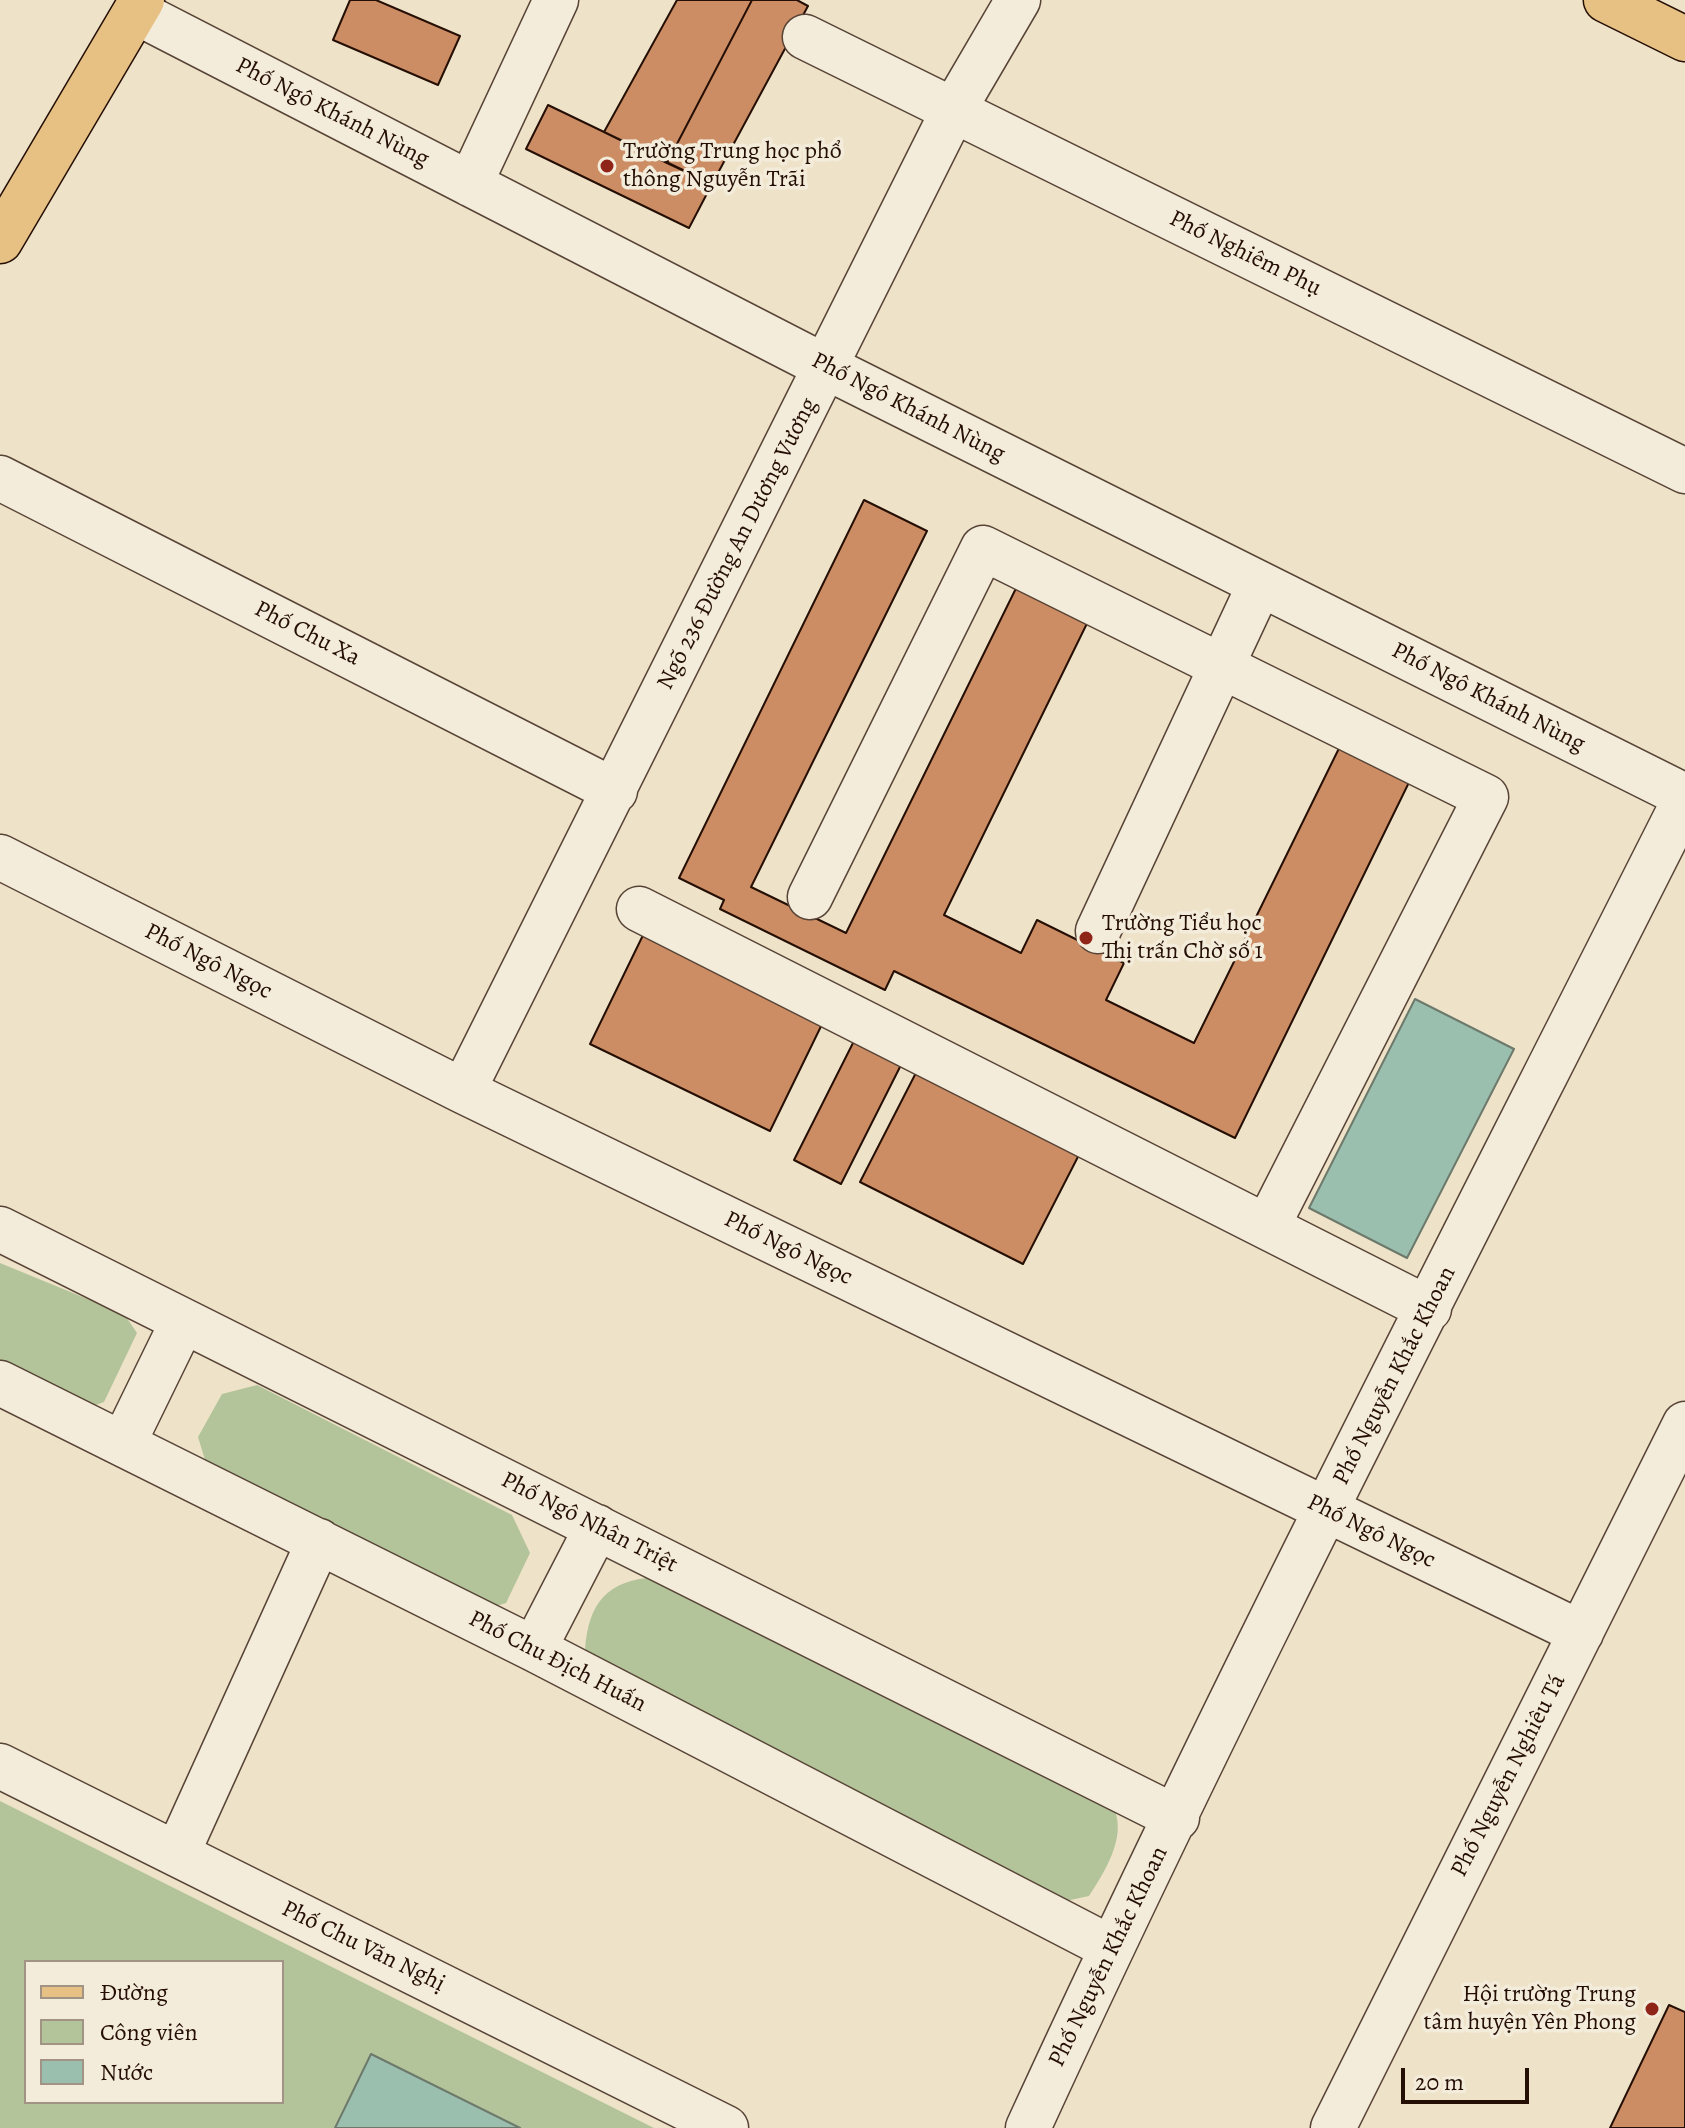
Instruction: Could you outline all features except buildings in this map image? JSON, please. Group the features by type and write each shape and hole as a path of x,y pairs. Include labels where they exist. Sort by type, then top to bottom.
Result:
{"main road":[{"path":"1606,0 1685,39"},
{"path":"0,241 139,6"}],"street":[{"path":"470,184 556,0"},
{"name":"Ngõ 236 Đường An Dương Vương","path":"463,1091 953,111 1018,0"},
{"name":"Phố Ngô Khánh Nùng","path":"139,6 470,184 826,367 1685,798"},
{"name":"Phố Nghiêm Phụ","path":"805,37 1685,471"},
{"name":"Phố Chu Xa","path":"0,478 615,791"},
{"path":"810,897 983,548 1486,797 1267,1227"},
{"path":"1098,931 1260,584"},
{"name":"Phố Nguyễn Khắc Khoan","path":"1028,2128 1111,1948 1685,798"},
{"name":"Phố Ngô Ngọc","path":"0,857 463,1091 1581,1633"},
{"path":"639,909 1429,1309"},
{"name":"Phố Ngô Nhân Triệt","path":"0,1229 1177,1818"},
{"path":"123,1444 183,1321"},
{"name":"Phố Chu Địch Huấn","path":"0,1383 534,1649 1111,1948"},
{"name":"Phố Nguyễn Nghiêu Tá","path":"1333,2128 1685,1424"},
{"path":"534,1649 597,1527"},
{"path":"177,1854 319,1541"},
{"name":"Phố Chu Văn Nghị","path":"0,1766 726,2128"}],"green space":[{"path":"0,1263 124,1314 137,1333 104,1402 74,1413 0,1376"},
{"path":"257,1385 512,1515 530,1553 506,1603 477,1612 210,1476 198,1437 222,1394"},
{"path":"656,1577 1114,1809 1118,1831 1116,1843 1107,1866 1089,1896 1061,1902 585,1651 591,1619 604,1597 625,1583"},
{"path":"0,1801 654,2128 0,2128"}],"water":[{"path":"1415,999 1514,1049 1407,1258 1309,1208"},
{"path":"371,2054 520,2128 335,2128"}],"place":[{"name":"Trường Trung học phổ thông Nguyễn Trãi","path":"607,166"},
{"name":"Trường Tiểu học Thị trấn Chờ số 1","path":"1086,938"},
{"name":"Hội trường Trung tâm huyện Yên Phong","path":"1652,2009"}]}
